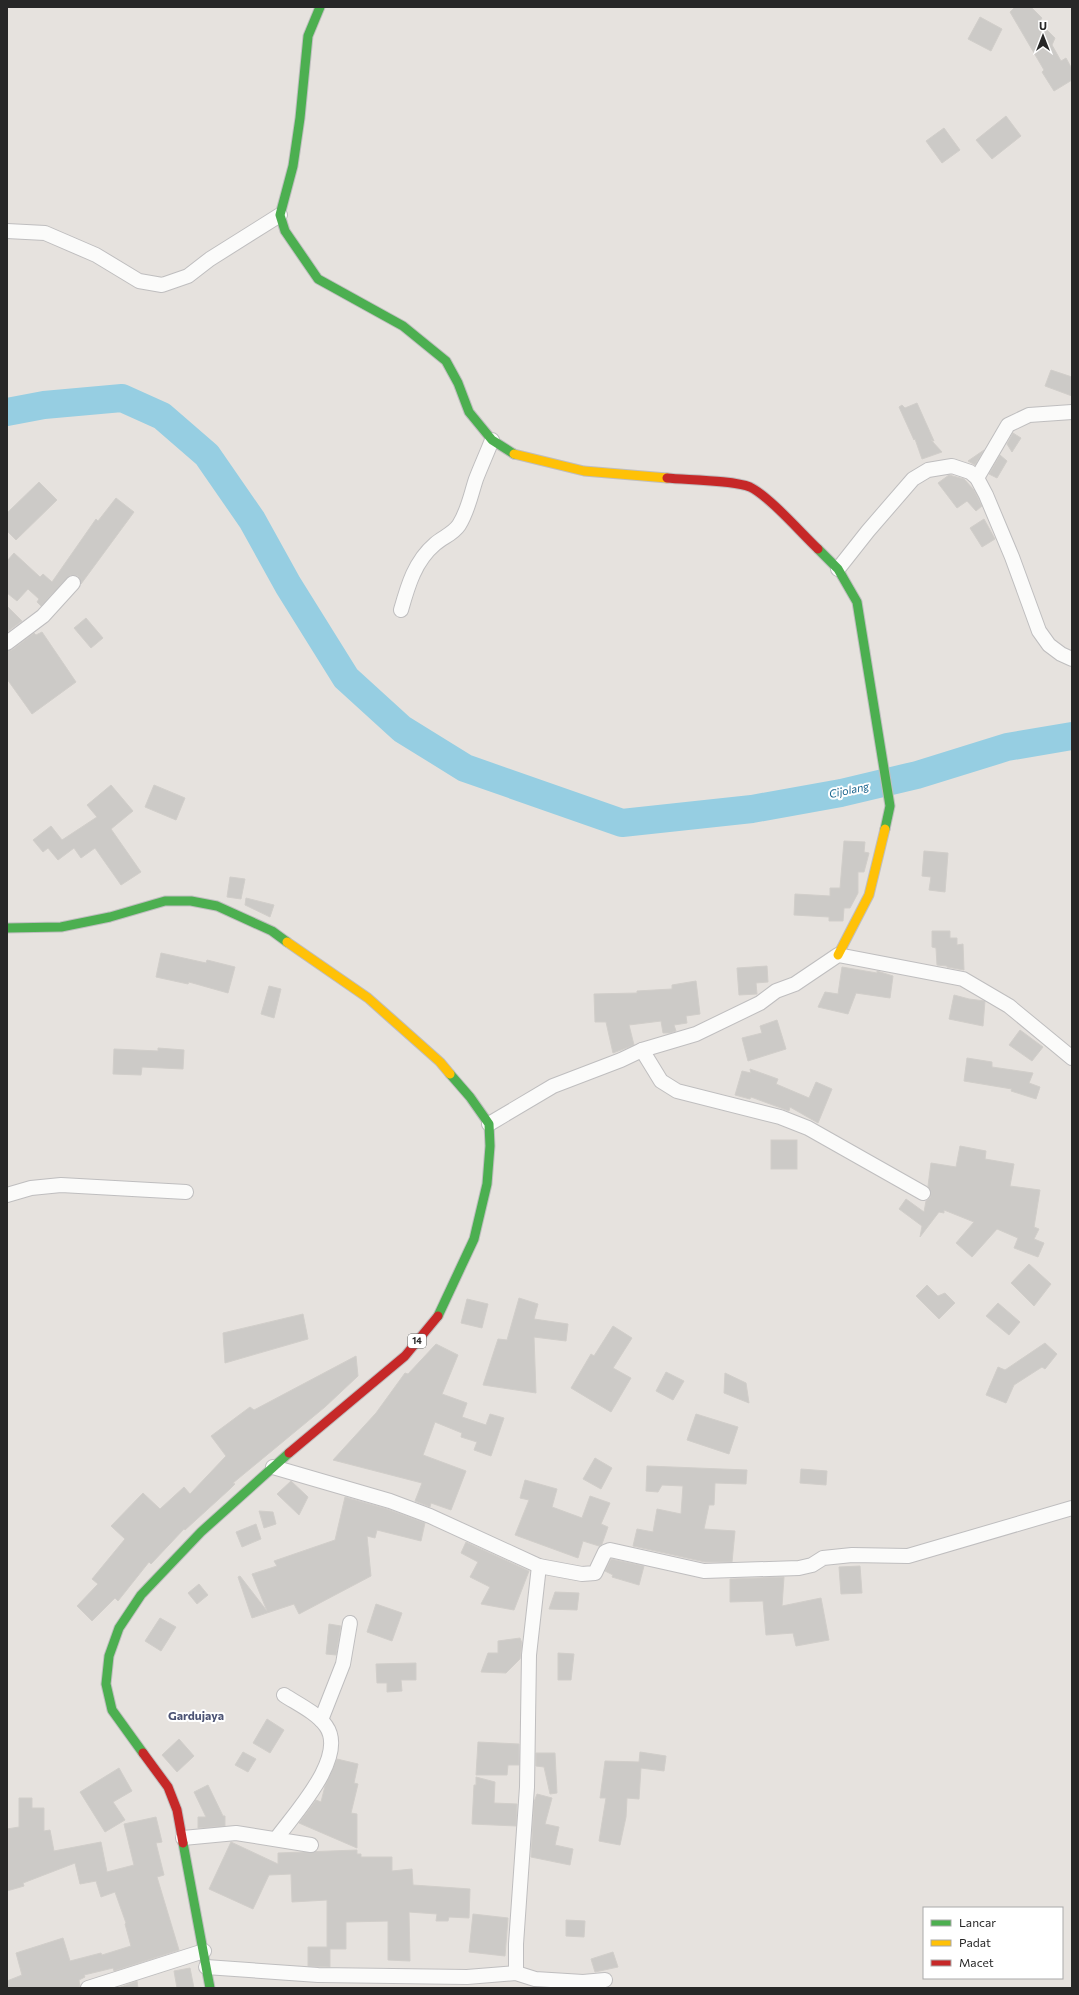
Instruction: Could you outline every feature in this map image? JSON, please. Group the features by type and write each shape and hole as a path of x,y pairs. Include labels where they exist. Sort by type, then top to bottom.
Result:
{"main road":[{"path":"320,7 308,36 300,118 293,166 280,215 285,231 318,279 335,286 403,326 446,361 458,383 469,412 492,440 518,456 584,471 735,484 749,487 761,494 838,569 857,602 879,746 890,806 880,854 869,895 838,955"},
{"path":"7,928 60,927 110,917 165,901 191,900 217,906 272,931 368,998 440,1062 470,1097 489,1124"},
{"name":"14","path":"210,1988 177,1810 168,1787 112,1710 106,1684 109,1656 119,1628 141,1595 201,1532 273,1467 405,1356 435,1321 474,1239 487,1184 490,1146 489,1124"}],"street":[{"path":"7,231 45,233 96,255 139,281 162,285 188,276 210,259 280,215"},
{"path":"977,478 1008,425 1029,415 1072,412"},
{"path":"401,610 410,579 421,559 436,543 449,535 459,525 466,512 476,479 492,440"},
{"path":"838,569 868,531 913,479 928,470 952,466 970,472 977,478 986,494 1012,557 1039,631 1049,645 1061,654 1072,659"},
{"path":"7,643 43,616 73,584"},
{"path":"489,1124 553,1086 621,1060 642,1050 696,1034 760,1003 776,991 795,984 838,955 963,979 1008,1006 1072,1058"},
{"path":"642,1050 661,1081 677,1091 780,1118 808,1128 923,1193"},
{"path":"7,1195 31,1188 60,1185 186,1192"},
{"path":"273,1467 390,1501 430,1516 539,1566 582,1574 595,1573 604,1552 610,1550 704,1570 799,1568 812,1565 823,1558 852,1555 908,1556 1072,1508"},
{"path":"516,1973 516,1944 527,1788 529,1655 539,1566"},
{"path":"322,1720 343,1664 350,1623"},
{"path":"276,1839 327,1767 332,1748 331,1737 322,1720 284,1695"},
{"path":"182,1838 236,1833 311,1845"},
{"path":"88,1988 204,1951"},
{"path":"206,1967 318,1975 467,1977 516,1973 535,1979 550,1988"},
{"path":"535,1979 583,1982 605,1980"}],"building":[{"path":"1015,7 1031,7 1042,18 1039,22 1055,38 1052,45 1061,61 1066,58 1072,69 1072,80 1054,91 1042,72 1044,70 1010,12"},
{"path":"980,17 1002,29 991,51 968,39"},
{"path":"1006,116 1021,136 992,159 976,140"},
{"path":"944,128 960,150 942,163 926,141"},
{"path":"1051,370 1072,377 1072,396 1045,386"},
{"path":"917,403 934,441 931,440 942,452 922,459 915,439 914,440 899,407 902,405 905,408"},
{"path":"1013,433 1021,438 1012,452 1007,444"},
{"path":"984,450 975,465 968,461"},
{"path":"1000,455 1007,461 997,478 989,474"},
{"path":"949,475 964,479 974,490 982,506 976,511 967,501 957,508 938,483"},
{"path":"39,482 57,500 16,540 7,531 7,513"},
{"path":"116,498 134,512 81,584 78,576 70,575 41,606 37,602 39,599 28,589 17,601 7,593 7,561 14,553 40,577 43,574 52,582 96,519 98,521"},
{"path":"984,519 995,539 982,547 970,528"},
{"path":"7,606 22,621 7,632"},
{"path":"86,618 103,638 91,648 74,628"},
{"path":"42,632 76,682 32,714 7,679 7,651 12,650 34,633 36,635"},
{"path":"111,785 133,811 111,829 141,872 121,885 95,848 81,858 74,848 58,860 48,848 43,852 33,840 51,826 62,840 97,817 87,805"},
{"path":"154,785 185,798 176,820 145,807"},
{"path":"844,841 865,842 864,852 869,853 864,872 858,872 858,893 850,908 844,908 843,921 829,921 829,917 794,915 795,894 830,896 830,888 840,888"},
{"path":"924,851 948,853 945,892 929,890 931,877 922,876"},
{"path":"230,877 245,879 241,899 227,897"},
{"path":"246,898 274,905 270,917 245,905"},
{"path":"932,931 950,931 950,938 957,938 957,945 963,944 964,970 937,965 936,948 932,947"},
{"path":"161,953 206,963 207,960 235,967 228,993 189,982 188,984 156,977"},
{"path":"767,966 768,982 756,983 757,994 739,995 737,968"},
{"path":"842,967 877,973 877,971 893,976 890,998 856,993 848,1014 818,1007 825,992 838,994"},
{"path":"696,981 700,1014 686,1016 687,1023 674,1025 676,1031 670,1033 663,1033 661,1021 629,1025 634,1045 613,1053 606,1022 595,1022 594,994 637,993 637,991 672,989 672,985"},
{"path":"269,986 281,989 274,1018 261,1014"},
{"path":"954,995 985,1001 983,1026 949,1019"},
{"path":"777,1020 786,1049 748,1061 742,1038 762,1033 760,1026"},
{"path":"1020,1030 1043,1047 1032,1061 1009,1045"},
{"path":"158,1048 184,1050 183,1069 142,1067 141,1075 113,1074 114,1049 158,1051"},
{"path":"967,1058 992,1062 992,1067 1033,1073 1029,1083 1040,1087 1036,1099 1011,1091 1012,1089 964,1081"},
{"path":"750,1069 778,1079 776,1084 809,1098 816,1082 832,1089 818,1123 790,1107 789,1111 751,1097 750,1099 735,1095 742,1071 751,1073"},
{"path":"771,1140 797,1140 797,1169 771,1169"},
{"path":"960,1146 986,1151 985,1159 1014,1164 1010,1186 1040,1190 1034,1227 1039,1229 1034,1239 1044,1243 1038,1257 1014,1248 1018,1238 997,1229 972,1257 956,1243 974,1222 944,1210 944,1213 939,1212 920,1237 922,1226 899,1209 906,1199 924,1212 926,1201 930,1198 931,1193 928,1186 931,1163 956,1167"},
{"path":"1029,1264 1051,1284 1034,1306 1011,1283"},
{"path":"927,1285 938,1296 945,1293 955,1303 939,1319 916,1296"},
{"path":"519,1298 538,1304 534,1319 568,1324 566,1341 534,1337 536,1393 483,1385 498,1339 507,1340"},
{"path":"467,1299 488,1304 482,1328 461,1323"},
{"path":"998,1303 1020,1322 1009,1335 986,1316"},
{"path":"303,1314 308,1339 225,1363 223,1333"},
{"path":"613,1326 632,1338 613,1368 631,1378 611,1412 571,1388 591,1354 594,1356"},
{"path":"1045,1343 1057,1354 1045,1369 1042,1367 1014,1385 1006,1403 986,1395 998,1367 1005,1370"},
{"path":"436,1344 458,1355 442,1394 467,1403 462,1417 486,1425 490,1414 504,1418 491,1456 474,1450 477,1442 461,1437 462,1433 435,1422 423,1455 466,1471 451,1510 431,1503 430,1507 415,1501 422,1483 333,1460 376,1413 405,1373 408,1374"},
{"path":"356,1356 358,1376 325,1407 233,1483 235,1484 185,1530 184,1529 151,1564 149,1562 118,1601 115,1598 92,1621 77,1606 98,1584 92,1579 125,1539 111,1526 143,1493 160,1509 184,1487 190,1494 226,1456 211,1436 250,1407 254,1410"},
{"path":"666,1372 684,1381 673,1400 656,1391"},
{"path":"725,1373 746,1383 749,1403 724,1393"},
{"path":"696,1414 738,1427 729,1454 687,1440"},
{"path":"595,1458 612,1468 601,1489 583,1479"},
{"path":"647,1466 747,1470 746,1484 715,1483 714,1505 709,1505 704,1529 735,1531 732,1562 705,1562 633,1546 637,1529 653,1532 657,1509 681,1514 683,1486 662,1485 658,1492 646,1491"},
{"path":"801,1469 827,1471 826,1485 800,1483"},
{"path":"525,1480 557,1489 552,1507 582,1518 590,1496 610,1503 601,1524 608,1527 602,1544 599,1546 583,1541 578,1558 515,1535 529,1500 520,1498"},
{"path":"291,1481 308,1497 299,1515 277,1494"},
{"path":"345,1497 387,1509 425,1523 421,1541 377,1530 375,1538 367,1536 371,1576 299,1614 294,1604 252,1618 238,1577 240,1576 267,1611 252,1574 277,1566 274,1561 335,1540"},
{"path":"259,1511 273,1512 276,1524 264,1528"},
{"path":"256,1524 261,1539 242,1547 236,1532"},
{"path":"466,1542 529,1571 514,1610 481,1604 490,1587 470,1577 478,1562 461,1553"},
{"path":"611,1559 644,1566 639,1585 612,1577 613,1575 605,1571"},
{"path":"860,1566 862,1593 841,1594 839,1567"},
{"path":"784,1577 782,1606 821,1598 829,1640 796,1646 793,1633 766,1635 763,1601 730,1602 730,1579"},
{"path":"199,1584 208,1595 197,1604 188,1593"},
{"path":"555,1592 579,1593 577,1610 549,1609"},
{"path":"376,1604 402,1613 392,1641 367,1632"},
{"path":"160,1618 176,1627 161,1651 145,1641"},
{"path":"329,1624 341,1626 336,1655 326,1654"},
{"path":"520,1638 522,1643 520,1659 506,1673 481,1672 488,1653 498,1653 498,1641"},
{"path":"558,1653 574,1654 571,1680 558,1680"},
{"path":"416,1663 416,1680 401,1680 402,1691 387,1692 387,1683 377,1683 376,1664"},
{"path":"267,1719 284,1730 270,1753 253,1743"},
{"path":"179,1739 194,1756 177,1772 162,1755"},
{"path":"478,1742 519,1744 519,1765 508,1765 507,1775 476,1775"},
{"path":"243,1752 256,1759 248,1772 235,1765"},
{"path":"640,1752 666,1756 664,1771 641,1768 639,1799 627,1798 626,1817 620,1845 599,1841 606,1798 600,1798 605,1761 639,1762"},
{"path":"536,1753 555,1753 557,1793 550,1794 544,1767 536,1766"},
{"path":"337,1759 358,1764 354,1783 358,1784 351,1813 357,1814 357,1848 299,1823 316,1800 321,1802 325,1786"},
{"path":"119,1768 132,1791 113,1802 125,1820 105,1832 80,1792"},
{"path":"476,1777 495,1782 494,1803 517,1804 516,1826 472,1824 474,1785 476,1785"},
{"path":"208,1785 223,1816 225,1816 225,1826 198,1828 198,1817 206,1817 194,1792"},
{"path":"537,1794 552,1798 545,1824 559,1827 555,1845 573,1849 570,1865 531,1857 534,1802"},
{"path":"19,1798 32,1798 32,1808 44,1808 44,1831 50,1830 54,1851 101,1842 107,1872 134,1865 124,1824 156,1817 162,1842 156,1843 164,1875 157,1877 179,1950 114,1971 113,1968 84,1975 85,1977 79,1980 80,1988 7,1988 7,1981 22,1975 16,1953 63,1938 70,1961 101,1953 102,1955 131,1946 126,1923 115,1892 101,1897 96,1881 80,1884 75,1863 23,1883 24,1886 7,1891 7,1829 19,1827"},
{"path":"231,1842 278,1864 278,1853 357,1850 357,1854 361,1854 361,1857 392,1857 392,1871 412,1869 413,1885 470,1889 469,1918 449,1917 448,1921 436,1921 437,1914 409,1912 410,1961 388,1960 388,1921 346,1922 346,1949 330,1949 330,1967 308,1966 308,1947 327,1947 327,1900 292,1902 291,1874 269,1875 253,1909 209,1889"},
{"path":"473,1914 508,1918 505,1956 469,1952"},
{"path":"566,1920 585,1921 584,1937 566,1936"},
{"path":"613,1952 618,1967 595,1972 591,1959"},
{"path":"190,1968 194,1988 177,1988 174,1971"},
{"path":"137,1981 138,1988 118,1988"}],"waterway":[{"name":"Cijolang","path":"7,412 44,405 122,398 162,416 207,455 252,520 288,585 346,678 402,729 465,768 622,823 752,809 841,793 917,775 1007,747 1072,736"}],"traffic: fast":[{"path":"320,7 308,36 300,118 293,166 280,215 285,231 318,279 403,326 446,361 458,383 469,412 492,440 514,454"},
{"path":"818,549 838,569 857,602 890,806 885,829"},
{"path":"7,928 61,927 110,917 165,901 191,901 217,906 272,931 287,942"},
{"path":"438,1316 474,1239 487,1184 490,1146 489,1124 470,1097 450,1074"},
{"path":"143,1753 112,1710 106,1684 109,1656 119,1628 141,1595 201,1532 289,1453"},
{"path":"183,1843 210,1988"}],"traffic: slow":[{"path":"514,454 584,471 667,478"},
{"path":"838,955 869,895 885,829"},
{"path":"287,942 368,998 440,1062 450,1074"}],"traffic: jam":[{"path":"667,478 733,483 750,487 776,507 818,549"},
{"path":"289,1453 405,1356 438,1316"},
{"path":"143,1753 168,1787 177,1810 183,1843"}],"district":[{"name":"Gardujaya","path":"196,1716"}]}
